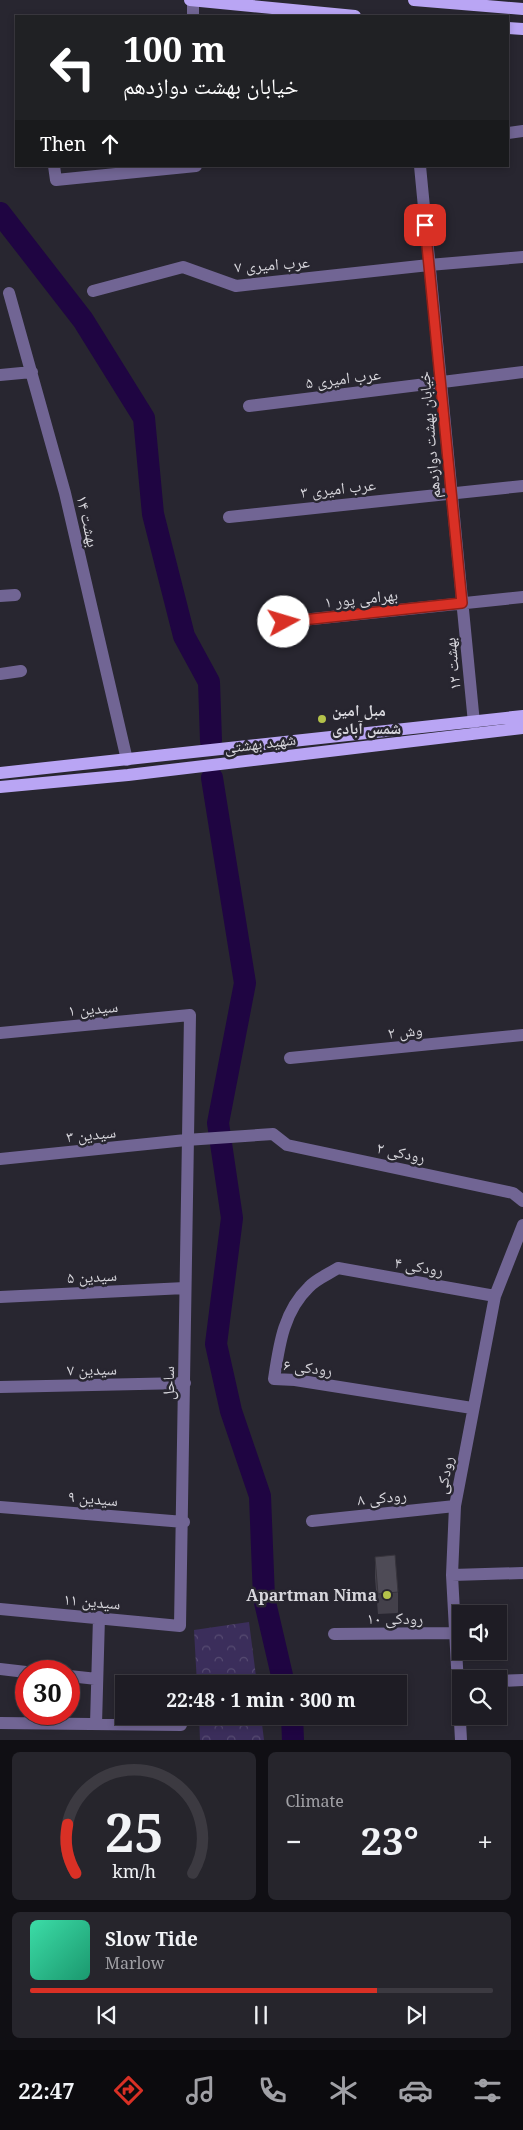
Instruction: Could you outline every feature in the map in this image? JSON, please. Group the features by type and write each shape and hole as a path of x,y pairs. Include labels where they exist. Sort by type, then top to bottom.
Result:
{"main road":[{"path":"190,0 346,15"},
{"path":"414,0 523,9"},
{"path":"509,28 523,29"},
{"name":"شهید بهشتی","path":"0,773 474,723 523,716"},
{"name":"شهید بهشتی","path":"0,787 128,775 523,728"}],"street":[{"path":"193,15 194,0"},
{"path":"509,133 523,131"},
{"path":"54,167 56,180 186,167"},
{"name":"خیابان بهشت دوازدهم","path":"420,167 462,603"},
{"name":"۷ عرب امیری","path":"93,291 183,267 236,286 429,265 523,258"},
{"name":"بهشت ۱۴","path":"9,293 65,493 127,760"},
{"path":"0,375 32,372"},
{"name":"۵ عرب امیری","path":"248,406 523,372"},
{"name":"۳ عرب امیری","path":"229,517 451,492 523,486"},
{"path":"0,596 15,595"},
{"name":"۱ بهرامی پور","path":"264,624 523,597"},
{"name":"۱۲ بهشت","path":"462,603 474,723"},
{"path":"0,674 21,671"},
{"name":"سیدین ۱","path":"0,1033 190,1015"},
{"name":"ساحل","path":"180,1626 184,1522 186,1140 190,1015"},
{"name":"وش ۲","path":"290,1058 523,1035"},
{"name":"سیدین ۳","path":"0,1159 186,1140 273,1134"},
{"name":"رودکی ۲","path":"273,1134 286,1144 513,1193 523,1201"},
{"name":"رودکی","path":"454,1605 452,1575 455,1506 472,1408 494,1296 523,1225"},
{"name":"رودکی ۴","path":"338,1268 494,1296"},
{"name":"رودکی ۶","path":"338,1268 310,1286 292,1307 281,1337 274,1379 295,1380 472,1408"},
{"name":"سیدین ۵","path":"0,1297 185,1288"},
{"name":"سیدین ۷","path":"0,1387 185,1383"},
{"name":"رودکی ۸","path":"312,1521 455,1506"},
{"name":"۹ سیدین","path":"0,1507 184,1522"},
{"path":"452,1575 523,1573"},
{"name":"۱۱ سیدین","path":"0,1609 180,1626"},
{"path":"96,1724 100,1618"},
{"name":"رودکی ۱۰","path":"334,1634 452,1633"},
{"path":"0,1669 15,1671"},
{"path":"80,1677 97,1678"},
{"path":"507,1681 523,1680"},
{"path":"0,1723 115,1724"},
{"name":"رودکی","path":"461,1725 461,1740"}],"green space":[{"path":"249,1622 256,1675 196,1675 194,1630"},
{"path":"199,1725 262,1725 264,1740 200,1740"}],"building":[{"path":"395,1555 398,1592 378,1594 375,1557"}],"waterway":[{"path":"0,213 83,320 144,418 153,514 184,636 209,682 211,741"},
{"path":"212,778 245,983 218,1123 232,1218 216,1344 231,1411 260,1496 264,1598 282,1675"},
{"path":"292,1725 293,1740"}],"place":[{"name":"مبل امین شمس آبادی","path":"322,719"},
{"name":"Apartman Nima","path":"387,1595"}],"route":[{"path":"284,622 462,603 425,225"}]}
